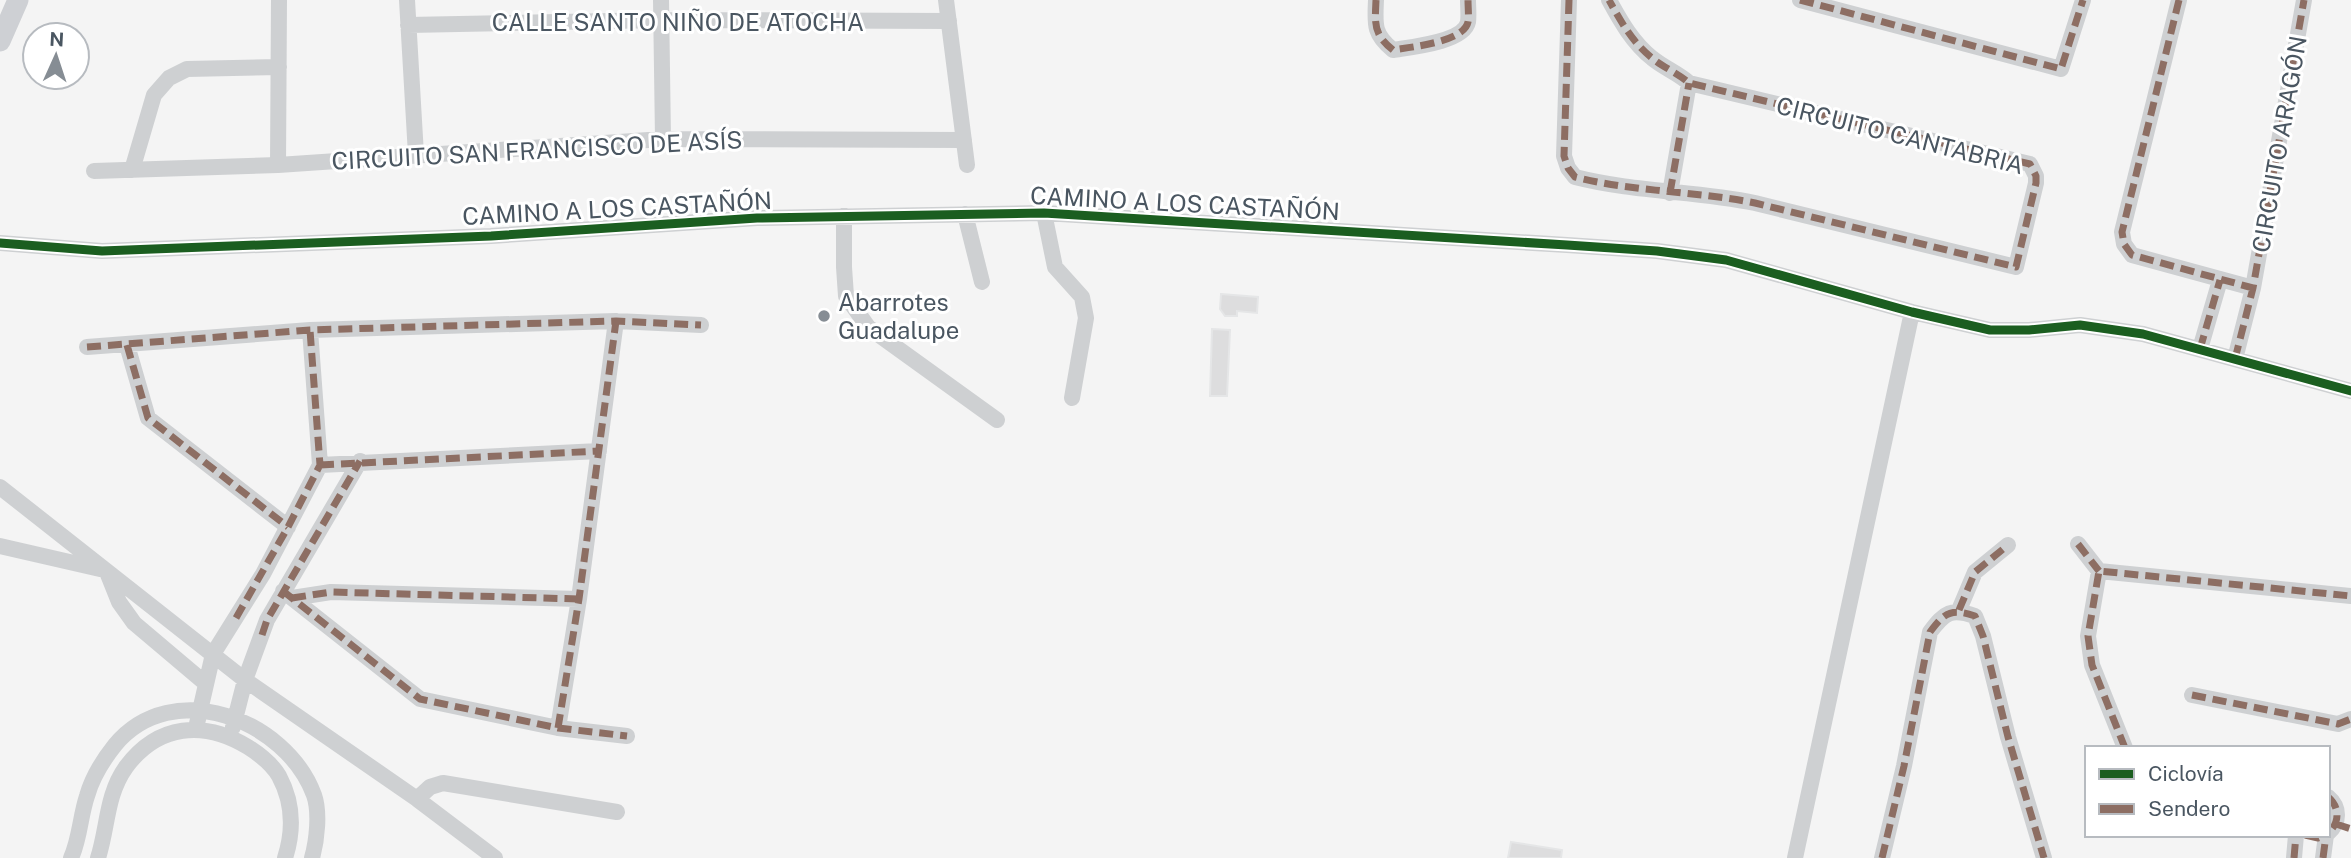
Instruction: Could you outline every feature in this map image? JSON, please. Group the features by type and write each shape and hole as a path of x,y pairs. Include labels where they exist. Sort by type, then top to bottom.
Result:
{"main road":[{"path":"0,41 18,0"}],"street":[{"path":"278,164 279,0"},
{"path":"407,0 416,155"},
{"path":"661,0 663,139"},
{"path":"946,0 967,165"},
{"path":"1376,0 1375,24 1380,40 1393,50 1453,38 1464,31 1468,23 1468,0"},
{"name":"CIRCUITO CANTABRIA","path":"1569,0 1564,156 1575,177 1755,203 2015,267 2036,183 2034,169 2023,160 1689,83 1652,58 1624,29 1609,0"},
{"path":"1800,0 2061,69 2083,0"},
{"name":"CIRCUITO ARAGÓN","path":"2179,0 2122,232 2124,244 2132,255 2253,288"},
{"name":"CIRCUITO ARAGÓN","path":"2235,359 2253,288 2304,0"},
{"name":"CALLE SANTO NIÑO DE ATOCHA","path":"408,25 661,20 948,21"},
{"path":"132,170 154,95 169,78 187,69 279,67"},
{"path":"1670,192 1689,83"},
{"name":"CIRCUITO SAN FRANCISCO DE ASÍS","path":"94,171 278,164 663,139 964,140"},
{"path":"1044,213 1055,267 1082,297 1086,318 1072,398"},
{"name":"CAMINO A LOS CASTAÑÓN","path":"0,243 102,251 491,236 757,218 1044,213 1657,251 1726,260 1912,312 1990,330 2029,330 2080,325 2143,334 2351,391"},
{"path":"965,214 982,282"},
{"path":"844,216 846,296 868,327 997,419"},
{"path":"2200,349 2220,280"},
{"path":"1796,858 1912,312"},
{"path":"558,728 579,599 616,321"},
{"path":"87,347 310,330 616,321 701,325"},
{"path":"195,728 213,654 250,596 320,465 310,330"},
{"path":"127,345 148,418 288,527"},
{"path":"320,465 599,451"},
{"path":"230,736 245,680 267,620 288,595 360,461"},
{"path":"0,487 245,680 417,799 495,858"},
{"path":"2078,544 2099,571 2351,596"},
{"path":"1959,610 1975,572 2008,545"},
{"path":"0,547 106,570"},
{"path":"106,570 119,601 134,623 205,683"},
{"path":"2099,571 2088,636 2092,665 2124,746"},
{"path":"288,595 331,592 579,599"},
{"path":"288,595 420,699 558,728 627,736"},
{"path":"1882,858 1904,766 1930,632 1942,616 1959,610 1975,616 1983,636 2008,737 2044,858"},
{"path":"2192,695 2338,724 2351,719"},
{"path":"71,858 87,795 101,765 116,744 130,730 150,718 173,710 200,710 236,718 254,727 292,757 315,797 317,830 312,858"},
{"path":"98,858 109,804 127,766 149,743 171,733 195,728 230,736 259,754 278,774 289,801 292,836 285,858"},
{"path":"417,799 430,787 443,783 617,811"},
{"path":"2323,858 2338,813 2330,799"},
{"path":"2294,858 2296,837"}],"building":[{"path":"1221,294 1258,297 1257,313 1237,311 1237,316 1225,316 1220,309"},
{"path":"1212,329 1230,330 1227,396 1210,396"},
{"path":"1511,842 1562,850 1561,858 1508,858"}],"marked path":[{"path":"1376,0 1377,28 1382,39 1393,50 1424,45 1457,34 1468,22 1468,0"},
{"path":"1569,0 1564,156 1575,177 1620,186 1755,203 2016,267 2036,183 2036,176 2030,164 1689,83 1657,62 1639,46 1609,0"},
{"path":"1800,0 2061,69 2083,0"},
{"path":"2179,0 2122,232 2124,244 2132,255 2253,288"},
{"path":"2235,359 2253,288 2304,0"},
{"path":"1670,193 1689,83"},
{"path":"2200,349 2220,280"},
{"path":"87,347 310,330 616,321 701,325"},
{"path":"558,728 579,599 616,321"},
{"path":"236,618 320,465 310,330"},
{"path":"127,345 148,418 288,527"},
{"path":"320,465 599,451"},
{"path":"262,635 267,620 360,461"},
{"path":"2078,544 2099,571"},
{"path":"1959,610 1975,572 2008,545"},
{"path":"2124,746 2092,665 2088,636 2099,571 2351,596"},
{"path":"283,591 420,699 558,728 627,736"},
{"path":"292,598 331,592 579,599"},
{"path":"1882,858 1904,766 1930,632 1940,620 1954,612 1975,616 1983,636 2008,737 2044,858"},
{"path":"2192,695 2338,724 2351,719"},
{"path":"2330,799 2335,805 2337,815 2335,825 2330,831"},
{"path":"2336,824 2351,829"},
{"path":"2294,858 2296,837"},
{"path":"2314,837 2320,837"},
{"path":"2323,858 2326,837"}],"cycle path":[{"path":"0,243 102,251 491,236 757,218 1044,213 1567,245 1657,251 1726,260 1912,312 1990,330 2029,330 2080,325 2143,334 2351,391"}],"place":[{"name":"Abarrotes Guadalupe","path":"824,316"}]}
